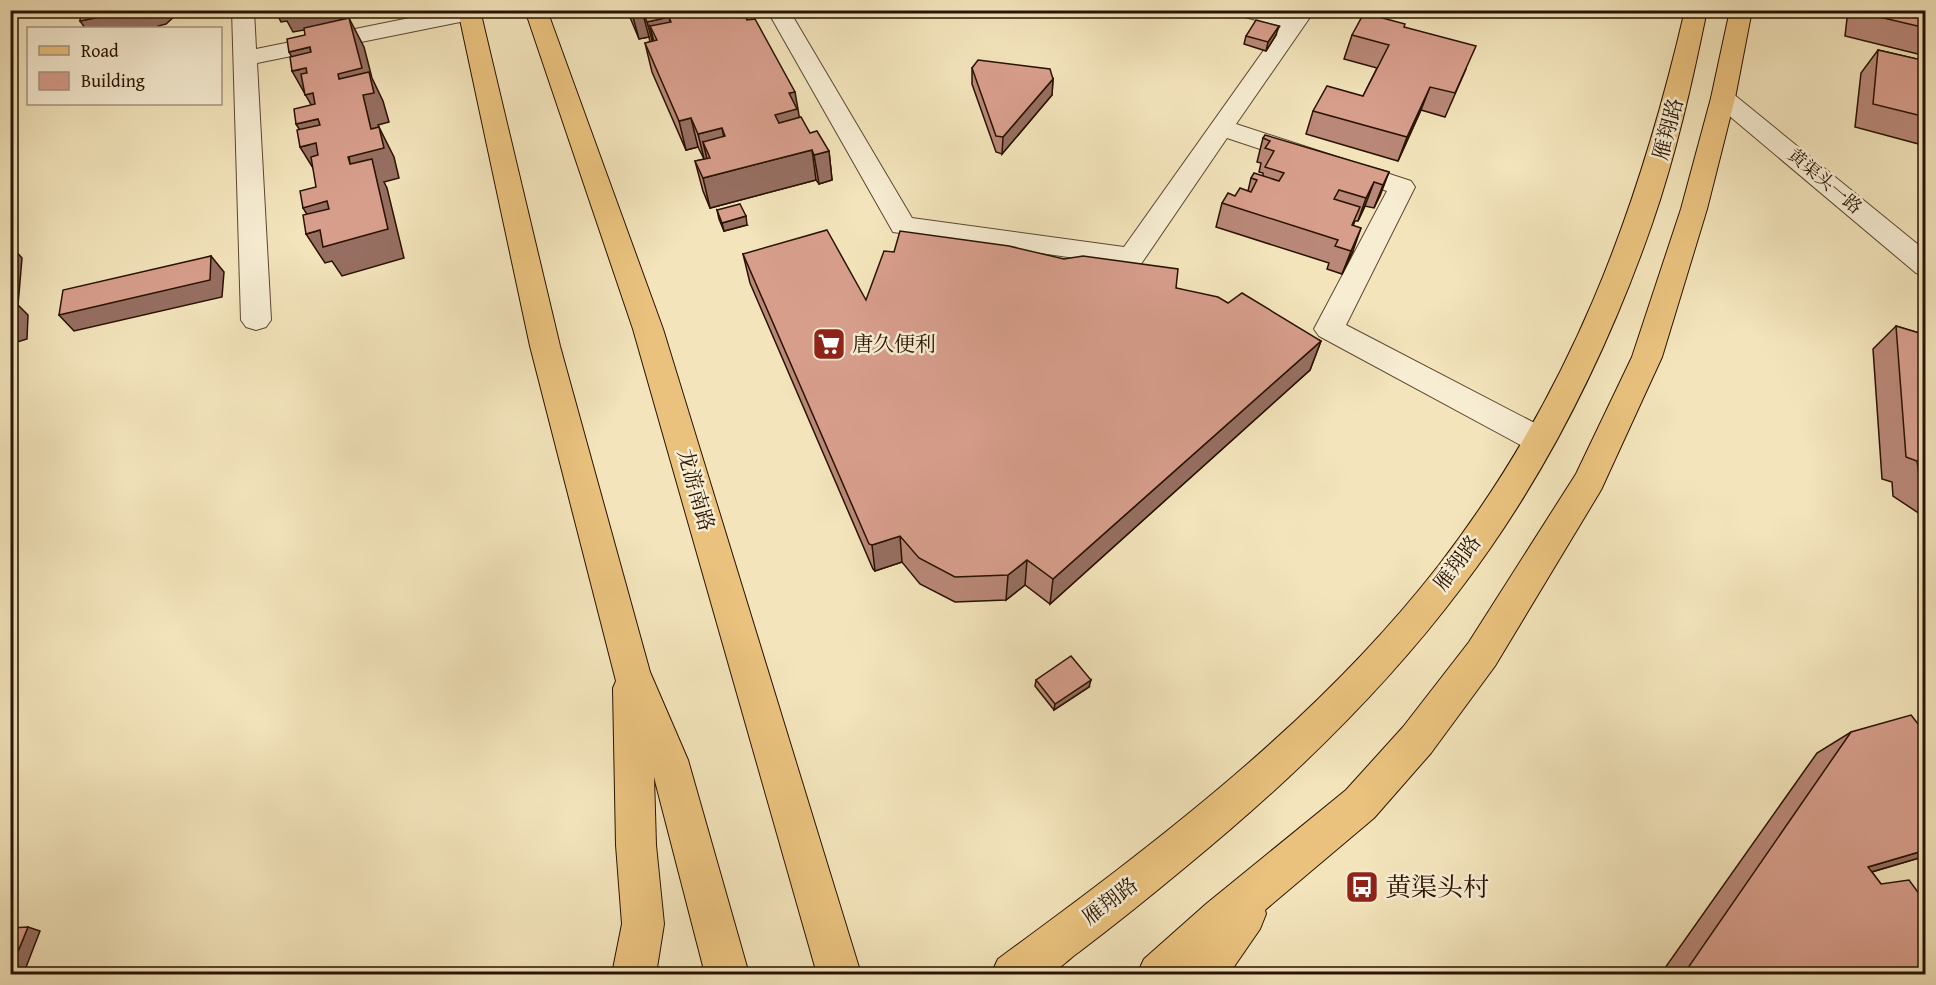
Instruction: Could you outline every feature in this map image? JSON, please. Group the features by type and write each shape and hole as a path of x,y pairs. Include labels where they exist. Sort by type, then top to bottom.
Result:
{"main road":[{"name":"龙游南路","path":"536,10 648,329 839,975"},
{"name":"雁翔路","path":"1013,975 1138,880 1296,743 1380,659 1450,576 1539,440 1579,366 1608,303 1656,172 1681,82 1696,10"},
{"path":"1159,975 1360,804 1417,740 1482,654 1588,481 1647,357 1694,209 1723,98 1741,10"},
{"path":"470,12 545,346 631,672 669,760 727,975"},
{"path":"631,672 636,846 643,924 634,975"},
{"path":"1204,975 1266,882"}],"street":[{"path":"243,10 256,320"},
{"path":"778,10 903,226 1131,256 1300,17 1244,10"},
{"path":"246,57 470,12"},
{"name":"黄渠头一路","path":"1723,98 1926,266"},
{"path":"1222,128 1402,187 1329,329 1539,440"}],"building":[{"path":"81,10 133,10 80,21"},
{"path":"285,10 315,10 284,16"},
{"path":"642,10 742,10 747,20 755,19 795,92 789,93 797,109 775,115 779,123 801,117 810,133 817,131 829,151 814,155 812,150 703,178 695,161 710,158 703,142 725,136 722,128 698,134 691,118 679,121 645,43 657,40 650,26 671,22 669,17 647,22"},
{"path":"1862,10 1926,10 1926,28 1862,13"},
{"path":"1364,13 1405,24 1404,27 1476,46 1455,93 1430,87 1407,137 1313,111 1327,86 1363,96 1389,45 1352,35"},
{"path":"349,18 362,68 338,74 339,79 369,72 374,93 363,95 371,129 379,127 384,148 348,157 350,164 372,159 388,229 323,247 320,230 306,234 303,215 329,209 327,201 303,208 300,191 316,187 311,157 318,155 316,143 300,147 297,130 320,125 318,119 296,124 294,109 315,104 313,93 305,95 301,74 307,73 306,68 292,71 290,57 311,52 310,47 289,52 287,39 305,35 304,28"},
{"path":"1256,20 1279,26 1268,42 1246,36"},
{"path":"1878,50 1926,61 1926,117 1873,104"},
{"path":"978,60 1050,69 1053,79 1003,137 996,136 972,68"},
{"path":"1265,135 1389,172 1383,185 1374,182 1366,198 1339,190 1334,199 1360,207 1352,225 1361,228 1351,251 1335,246 1338,240 1222,203 1228,193 1235,196 1240,188 1251,192 1257,180 1251,178 1254,173 1279,181 1284,173 1265,167 1274,151 1265,148 1270,141 1263,138"},
{"path":"740,204 746,216 722,223 717,210"},
{"path":"827,230 866,300 884,251 894,252 900,231 1009,246 1064,259 1083,256 1178,269 1176,288 1218,297 1228,303 1242,293 1321,341 1053,579 1027,560 1008,575 955,577 919,558 900,536 869,544 743,254"},
{"path":"211,256 210,280 59,315 63,290"},
{"path":"1896,326 1926,335 1926,479 1919,475 1917,461 1906,457"},
{"path":"1071,656 1091,680 1055,704 1036,680"},
{"path":"1911,715 1926,734 1926,850 1868,867 1881,884 1909,880 1926,903 1921,907 1926,915 1926,975 1683,975 1851,732"},
{"path":"28,927 10,971 10,928"}],"place":[{"name":"唐久便利","path":"829,344"},
{"name":"黄渠头村","path":"1362,887"}]}
